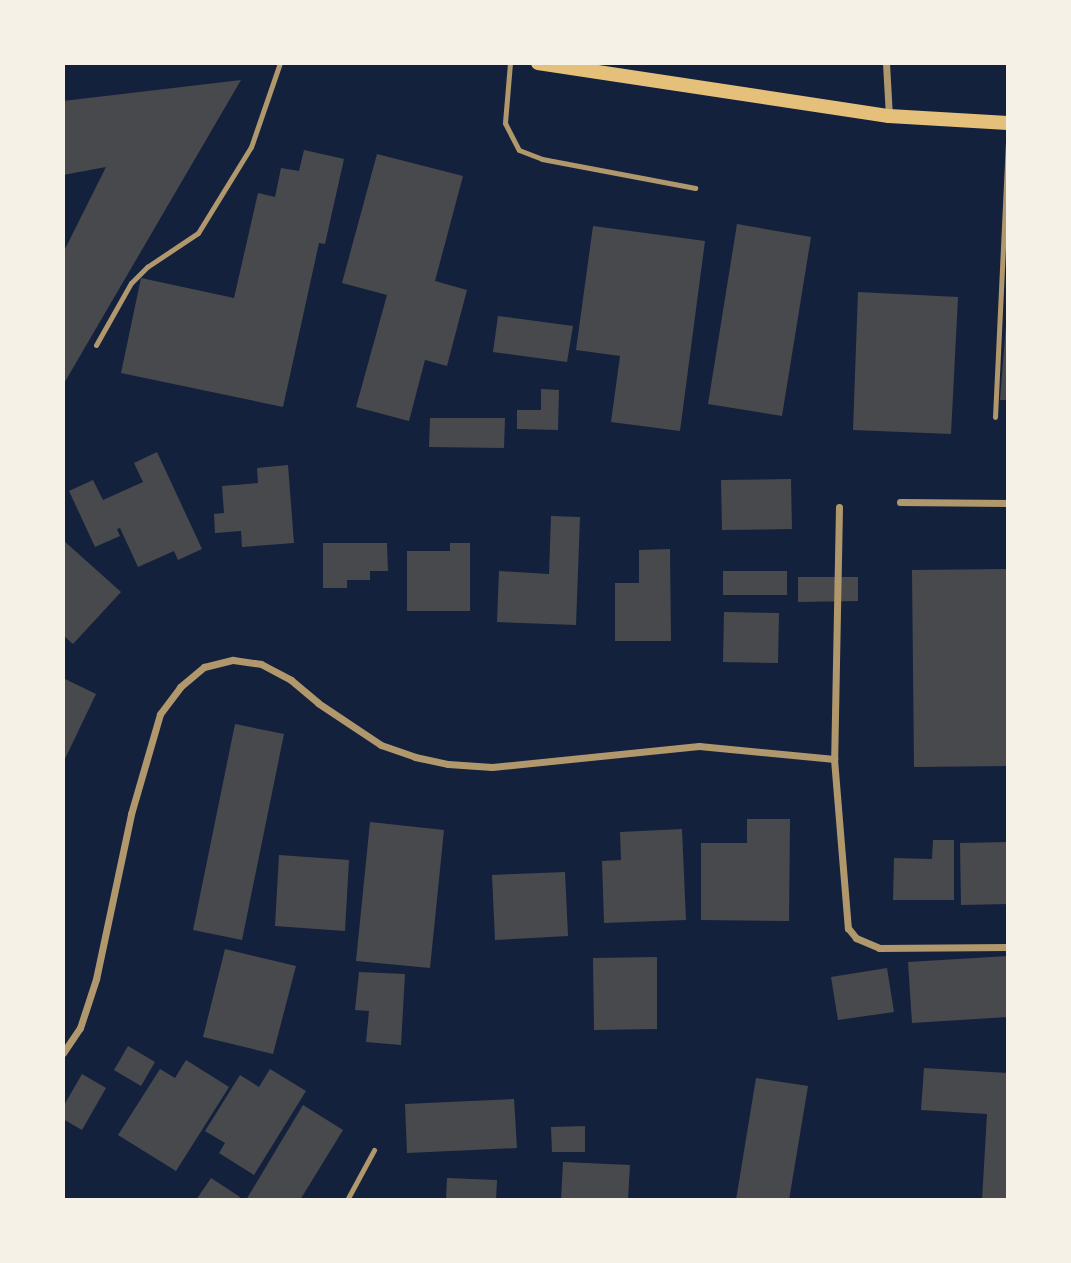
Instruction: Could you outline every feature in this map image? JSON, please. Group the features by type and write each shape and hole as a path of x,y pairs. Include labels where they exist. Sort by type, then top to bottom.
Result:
{"main road":[{"path":"538,63 889,116 1008,123"}],"street":[{"path":"886,63 889,116"},
{"path":"900,502 1008,503"},
{"path":"839,507 834,759 848,928 856,938 878,948 1008,947"},
{"path":"63,1053 80,1028 96,979 131,814 160,714 180,687 204,667 233,660 261,664 291,680 318,703 381,745 415,757 448,764 492,767 699,746 834,759"}],"lane":[{"path":"96,345 131,283 147,267 198,233 251,147 280,63"},
{"path":"510,63 505,123 519,150 542,159 695,188"},
{"path":"995,417 1008,144"},
{"path":"347,1200 374,1150"}],"building":[{"path":"241,80 63,385 63,253 106,167 63,175 63,101"},
{"path":"304,150 344,159 325,244 319,243 283,407 121,373 141,278 234,298 258,193 275,197 281,168 299,171"},
{"path":"377,154 463,176 435,281 467,290 447,366 425,360 409,421 356,407 387,295 342,283"},
{"path":"737,224 811,237 782,416 708,404"},
{"path":"593,226 705,241 680,431 611,422 620,356 576,350"},
{"path":"858,292 958,297 951,434 853,430"},
{"path":"498,316 573,326 567,362 493,352"},
{"path":"1006,324 1008,400 1000,400"},
{"path":"541,389 559,390 558,430 517,429 517,410 541,410"},
{"path":"430,418 505,418 504,448 429,447"},
{"path":"157,452 202,549 178,560 174,551 138,567 120,528 117,529 120,536 95,547 69,491 93,480 103,500 143,482 134,463"},
{"path":"288,465 294,543 242,547 241,531 215,533 214,514 224,513 222,486 258,483 257,468"},
{"path":"791,479 792,529 722,530 721,480"},
{"path":"551,516 580,517 576,625 497,622 499,571 549,574"},
{"path":"63,540 121,592 73,644 63,635"},
{"path":"323,543 387,543 388,571 370,571 370,580 347,580 347,588 323,588"},
{"path":"450,543 470,543 470,611 407,611 407,551 450,551"},
{"path":"670,549 671,641 615,641 615,583 639,583 639,550"},
{"path":"1008,569 1008,766 914,767 912,570"},
{"path":"723,571 787,571 787,595 723,595"},
{"path":"798,577 858,577 858,601 798,602"},
{"path":"724,612 779,613 778,663 723,662"},
{"path":"63,678 96,694 63,763"},
{"path":"235,724 284,734 242,940 193,930"},
{"path":"747,819 790,819 789,921 701,920 701,843 747,843"},
{"path":"370,822 444,830 430,968 356,961"},
{"path":"682,829 686,920 604,923 602,861 621,860 620,832"},
{"path":"933,840 954,840 954,900 893,900 894,858 932,859"},
{"path":"1008,842 1008,904 961,905 960,843"},
{"path":"279,855 349,860 345,931 275,926"},
{"path":"565,872 568,936 495,940 492,875"},
{"path":"225,949 296,966 273,1054 203,1037"},
{"path":"1008,956 1008,1017 912,1023 908,962"},
{"path":"657,957 657,1029 594,1030 593,958"},
{"path":"887,968 894,1012 838,1020 831,977"},
{"path":"359,972 405,974 401,1045 366,1042 369,1011 355,1010"},
{"path":"128,1046 155,1062 141,1086 114,1070"},
{"path":"186,1060 229,1087 176,1171 118,1135 160,1069 175,1078"},
{"path":"924,1068 1008,1073 1008,1200 982,1200 987,1114 921,1110"},
{"path":"270,1069 306,1091 254,1175 219,1153 225,1143 205,1131 240,1075 259,1087"},
{"path":"82,1074 106,1088 82,1130 63,1119 63,1107"},
{"path":"756,1078 808,1086 789,1200 736,1200"},
{"path":"514,1099 517,1148 407,1153 405,1104"},
{"path":"303,1105 343,1130 300,1200 246,1200"},
{"path":"585,1126 585,1152 552,1152 551,1127"},
{"path":"563,1162 630,1165 628,1200 561,1200"},
{"path":"211,1178 240,1197 238,1200 196,1200"},
{"path":"447,1178 497,1180 496,1200 446,1200"}]}
